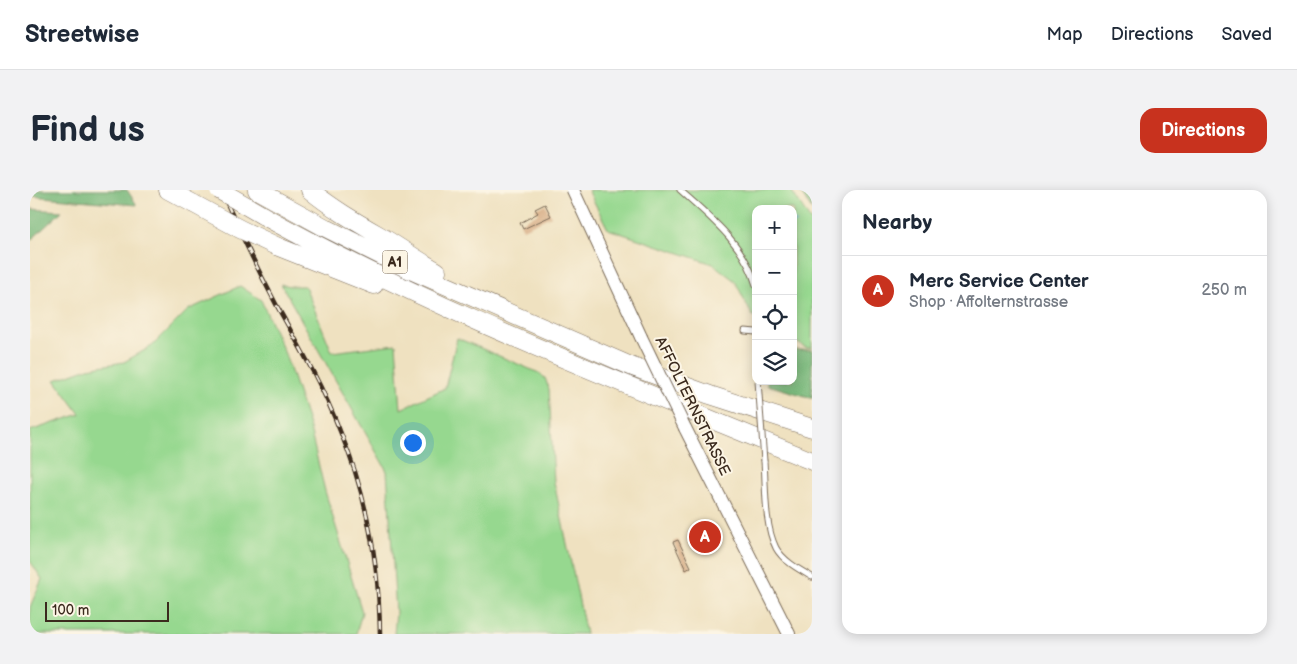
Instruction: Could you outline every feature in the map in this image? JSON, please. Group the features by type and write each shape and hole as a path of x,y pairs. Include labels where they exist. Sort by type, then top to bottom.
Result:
{"highway":[{"path":"168,190 276,246 390,291 441,304"},
{"name":"A1","path":"219,190 357,265 441,304 812,461"},
{"name":"A1","path":"256,190 406,268 633,368 812,428"},
{"path":"310,190 342,214 386,239 427,266 511,308 538,326"}],"street":[{"name":"AFFOLTERNSTRASSE","path":"573,190 685,428 790,634"}],"lane":[{"path":"680,190 722,228 741,252 752,276"},
{"path":"745,331 752,332"},
{"path":"758,385 769,527 777,550 794,566 812,577"}],"green space":[{"path":"30,190 127,190 137,205 30,196"},
{"path":"588,190 791,190 812,223 812,348 806,348 797,342 797,205 752,205 752,315 735,281 713,264 608,229"},
{"path":"799,190 812,190 812,210"},
{"path":"30,209 62,211 30,241"},
{"path":"281,284 305,286 332,352 396,344 401,409 445,388 457,338 539,373 545,378 549,389 554,482 586,634 394,634 396,613 387,471"},
{"path":"240,286 261,300 285,354 309,425 325,491 362,612 356,634 30,634 30,607 42,579 30,561 30,431 80,414 55,380 88,368 124,362 152,346 188,310"},
{"path":"797,350 812,350 812,398 768,385 797,385"}],"building":[{"path":"545,204 551,216 523,229 520,223 538,213 535,209"},
{"path":"706,528 708,532 712,530 718,542 700,551 694,541 696,540 693,534"},
{"path":"678,540 691,567 686,570 673,542"}],"railway":[{"path":"221,190 262,277 319,383 358,480 374,556 380,634"}],"place":[{"name":"Merc Service Center","path":"705,537"}]}
